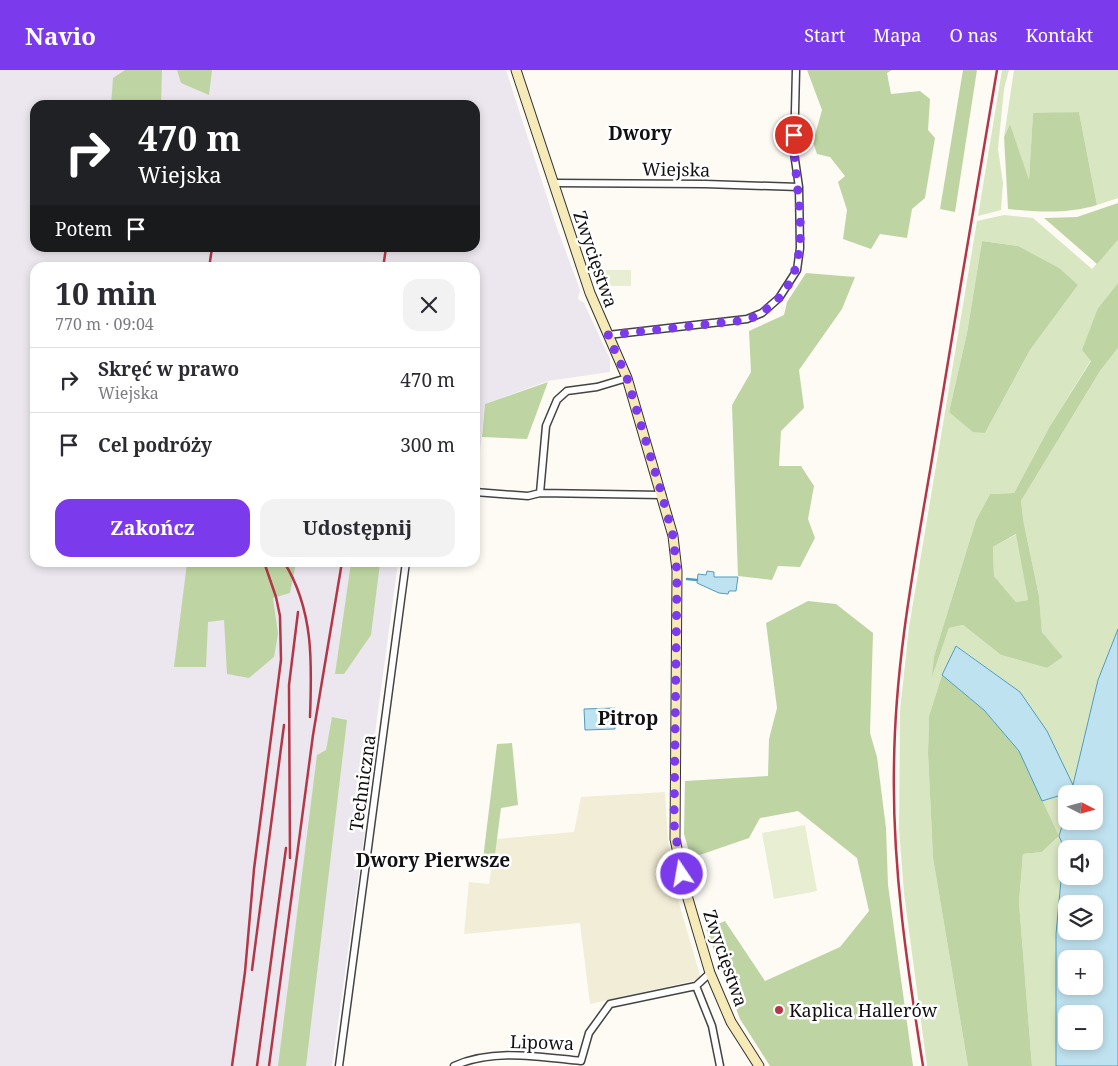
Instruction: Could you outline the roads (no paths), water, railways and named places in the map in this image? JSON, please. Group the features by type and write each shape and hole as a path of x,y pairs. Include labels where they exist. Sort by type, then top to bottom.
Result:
{"street":[{"name":"Zwycięstwa","path":"516,70 590,293 627,378 673,536 677,572 675,839 686,892 710,973 731,1022 759,1066"},
{"path":"608,335 747,320 762,313 779,298 797,270 800,248 799,187 794,152 796,70"},
{"name":"Wiejska","path":"553,183 799,187"},
{"path":"540,493 546,426 556,400 567,391 596,387 627,378"},
{"path":"480,492 528,496 540,493 662,495"},
{"name":"Techniczna","path":"339,1066 405,567"},
{"path":"710,973 696,986 712,1026 720,1066"},
{"name":"Lipowa","path":"454,1066 468,1060 492,1056 521,1056 580,1061 589,1033 610,1004 696,986"}],"water":[{"path":"707,571 714,572 714,577 738,577 736,591 729,591 728,594 719,593 697,583 698,574 706,575"},
{"path":"1118,629 1118,1066 1056,1066 1056,934 1058,912 1058,940 1103,940 1103,895 1060,895 1061,885 1103,885 1103,840 1061,840 1059,836 1061,830 1103,830 1103,785 1073,785 1098,680"},
{"path":"956,646 1020,692 1047,731 1073,785 1058,785 1058,796 1042,801 1019,751 984,710 942,675"},
{"path":"615,708 615,729 585,730 584,709"}],"waterway":[{"path":"687,579 697,580"}],"railway":[{"path":"923,1066 911,991 898,878 894,803 895,726 907,611 997,70"},
{"path":"210,262 211,252"},
{"path":"384,262 385,252"},
{"path":"232,1066 245,972 254,869 281,660 280,616 266,567"},
{"path":"287,567 294,580 306,618 311,657 310,717"},
{"path":"269,1066 313,735 341,567"},
{"path":"290,858 289,685 298,612"},
{"path":"252,970 284,725"},
{"path":"257,1066 286,848"}],"place":[{"name":"Kaplica Hallerów","path":"779,1010"}],"district":[{"name":"Dwory","path":"640,133"},
{"name":"Pitrop","path":"628,718"},
{"name":"Dwory Pierwsze","path":"433,860"}]}
